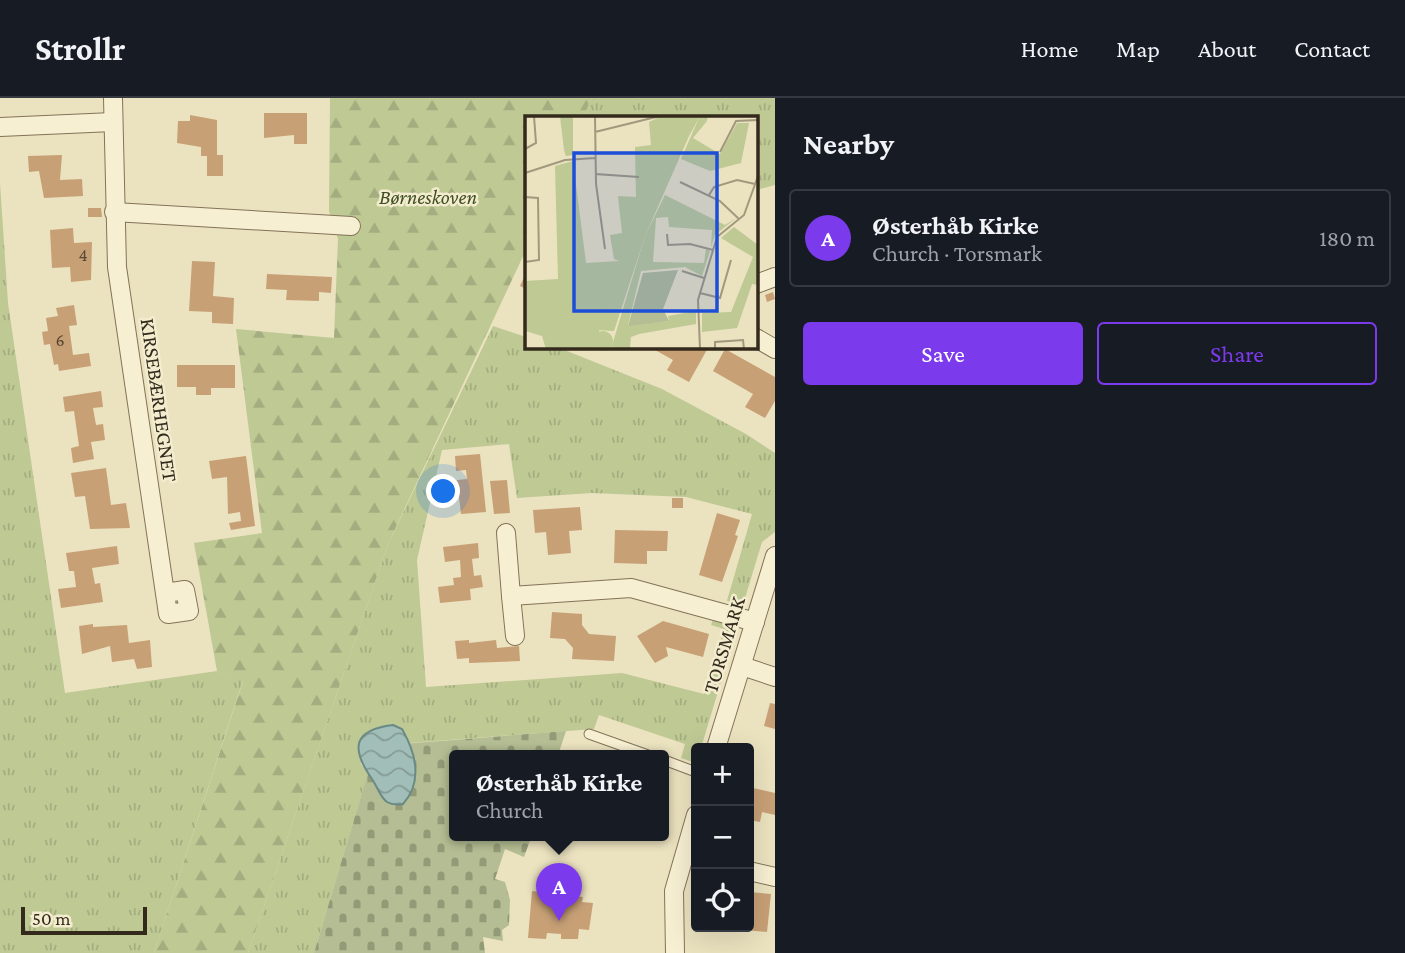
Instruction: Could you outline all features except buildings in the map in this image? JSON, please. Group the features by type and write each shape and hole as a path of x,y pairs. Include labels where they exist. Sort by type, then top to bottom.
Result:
{"street":[{"name":"KIRSEBÆRHEGNET","path":"113,98 117,267 165,593"},
{"path":"0,127 113,122"},
{"path":"114,212 351,226"},
{"path":"758,283 775,277"},
{"path":"758,339 775,349"},
{"path":"506,533 515,636"},
{"name":"TORSMARK","path":"718,743 775,556"},
{"path":"511,596 631,588 755,622"},
{"path":"742,666 775,677"},
{"path":"675,953 674,891 691,856"},
{"path":"754,872 775,877"}],"lane":[{"path":"589,734 634,750"},
{"path":"669,762 691,770"}],"green space":[{"name":"Børneskoven","path":"330,98 591,98 584,116 525,116 525,252 388,544 248,953 154,953 243,681 217,671 194,543 262,533 236,329 334,338 338,239 329,211"},
{"path":"591,98 775,98 775,185 758,189 758,116 584,116"},
{"path":"0,183 8,303 65,693 217,671 243,680 154,953 0,953"},
{"path":"493,326 525,337 525,348 560,348 662,389 746,434 775,453 775,532 762,542 743,605 727,601 752,514 686,497 592,493 517,498 509,444 442,450 417,560 426,687 622,673 704,694 724,629 711,625 714,617 738,625 703,743 691,743 691,761 681,758 685,744 599,715 594,729 409,743 407,736 393,725 373,729 361,764 368,773 314,953 248,953 388,544"},
{"path":"566,731 560,750 449,750 449,841 530,841 524,857 505,849 495,879 505,882 510,900 509,925 502,930 503,941 483,937 485,953 314,953 376,746"}],"water":[{"path":"393,725 402,729 407,738 415,767 413,786 403,804 399,805 389,803 382,797 365,768 359,750 359,743 369,731"}],"place":[{"name":"Østerhåb Kirke","path":"559,921"}]}
